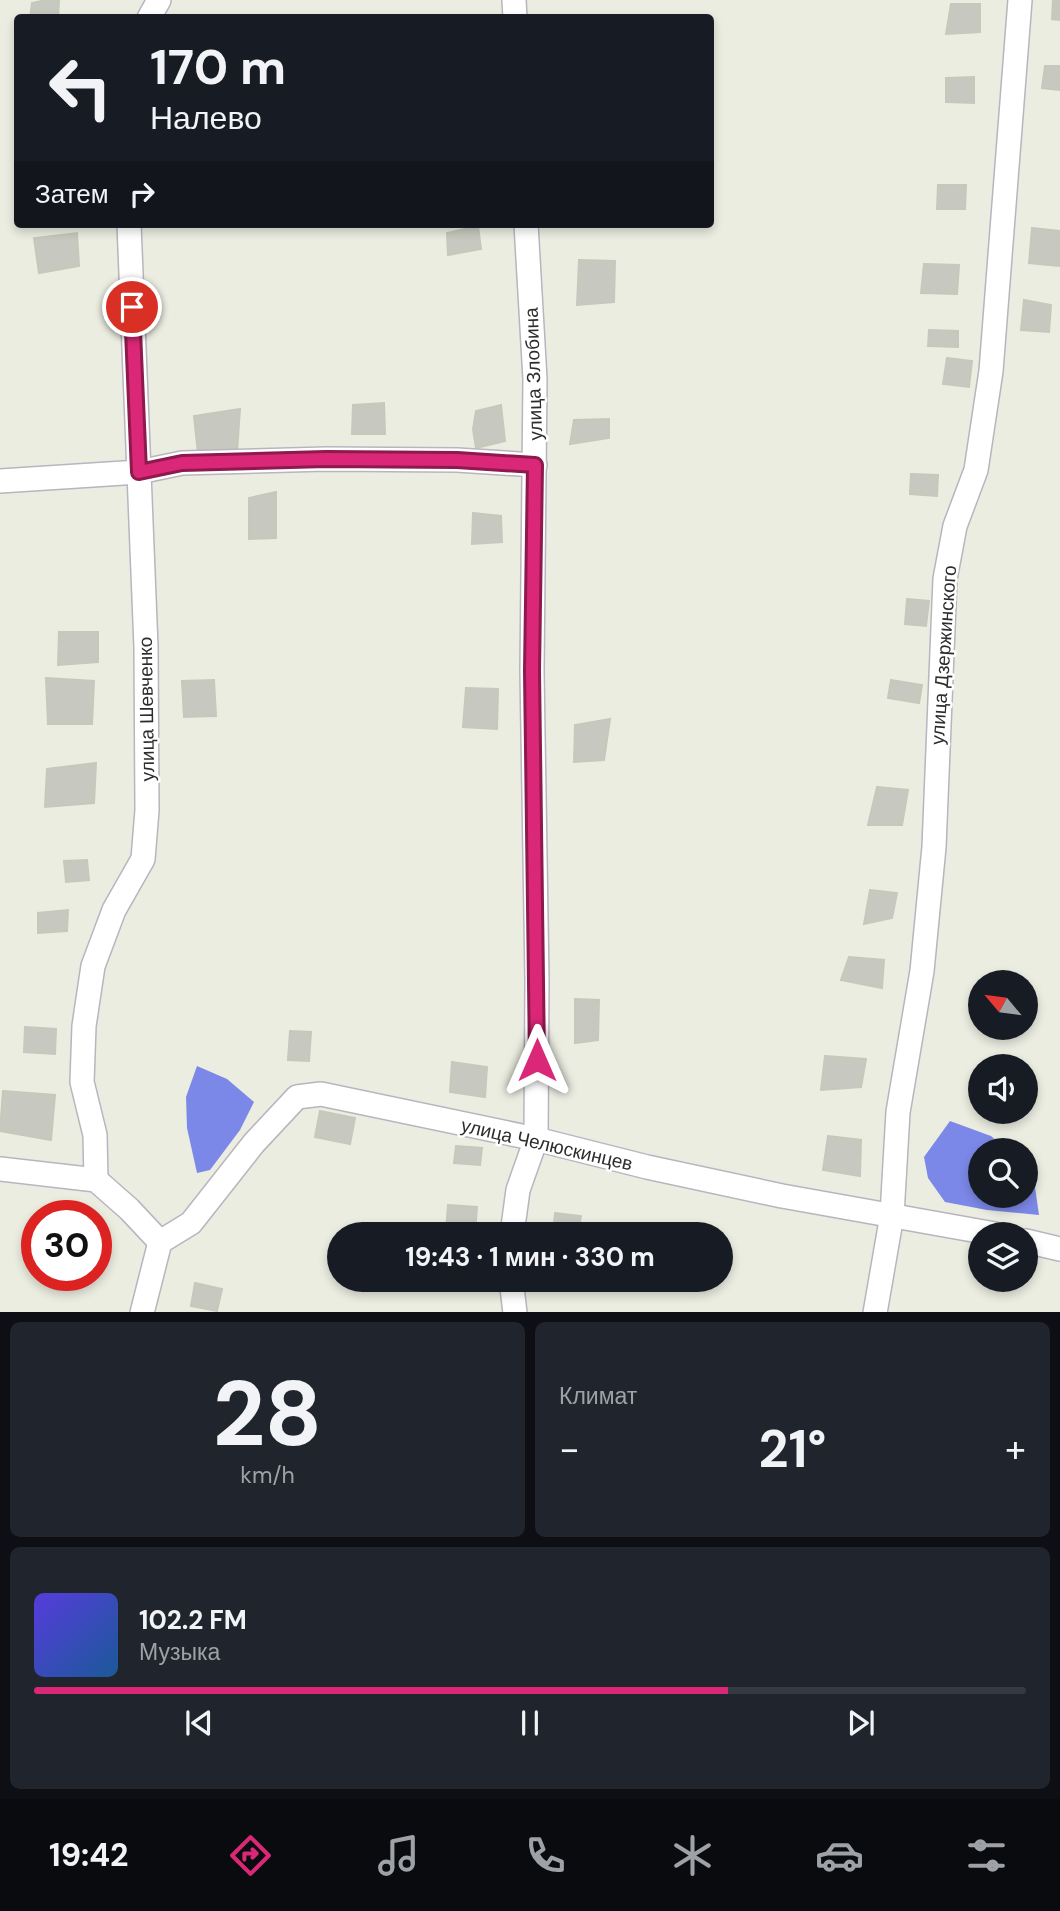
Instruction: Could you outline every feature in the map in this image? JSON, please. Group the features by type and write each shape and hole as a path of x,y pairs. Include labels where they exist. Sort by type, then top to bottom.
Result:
{"street":[{"name":"улица Дзержинского","path":"874,1312 892,1215 898,1112 922,971 934,847 945,579 955,526 976,470 990,371 1020,0"},
{"name":"улица Шевченко","path":"96,1180 95,1135 82,1082 84,1026 93,966 114,910 143,859 147,810 146,647 129,228"},
{"name":"улица Злобина","path":"514,1222 518,1190 536,1139 537,981 532,671 535,379 527,228"},
{"path":"0,481 139,472 182,463 326,459 457,460 535,465"},
{"name":"улица Челюскинцев","path":"160,1242 191,1223 254,1143 298,1097 321,1094 536,1139 647,1167 768,1193 968,1229"},
{"path":"0,1169 96,1180 129,1209 160,1242 142,1312"},
{"path":"1038,1244 1060,1249"},
{"path":"513,1292 515,1312"}],"water":[{"path":"197,1066 227,1079 254,1102 240,1130 210,1170 197,1173 187,1128 186,1097"},
{"path":"950,1121 993,1138 968,1138 968,1206 945,1202 928,1178 924,1157"},
{"path":"976,1208 1038,1208 1039,1215"}],"building":[{"path":"59,0 58,14 31,14 32,3"},
{"path":"1053,0 1060,0 1060,20 1052,19"},
{"path":"951,4 980,4 980,32 946,34"},
{"path":"1045,66 1060,66 1060,90 1042,88"},
{"path":"974,77 974,103 946,102 946,78"},
{"path":"938,185 966,185 965,209 937,209"},
{"path":"478,228 481,249 448,255 447,233"},
{"path":"1032,228 1060,231 1060,266 1029,263"},
{"path":"77,233 79,266 39,273 34,238"},
{"path":"579,260 615,261 614,302 577,305"},
{"path":"924,264 959,265 957,294 921,293"},
{"path":"1024,300 1051,305 1049,332 1021,330"},
{"path":"929,330 958,331 958,347 928,346"},
{"path":"947,358 972,361 969,387 943,384"},
{"path":"384,403 385,434 352,434 353,405"},
{"path":"501,405 505,441 476,448 473,429 476,411"},
{"path":"240,409 237,452 198,454 194,416"},
{"path":"609,419 609,438 570,444 574,420"},
{"path":"911,474 938,475 937,496 910,494"},
{"path":"276,492 276,538 249,539 249,498"},
{"path":"473,513 501,516 502,542 472,544"},
{"path":"907,599 929,601 926,626 905,624"},
{"path":"59,632 98,632 98,662 58,665"},
{"path":"46,678 94,681 92,724 48,724"},
{"path":"214,680 216,716 184,717 182,681"},
{"path":"891,680 922,685 919,703 888,698"},
{"path":"466,688 498,689 497,729 463,727"},
{"path":"610,719 604,760 574,762 575,725"},
{"path":"96,763 94,803 45,807 47,769"},
{"path":"877,787 908,790 902,825 868,825"},
{"path":"87,860 89,880 66,882 64,861"},
{"path":"870,890 897,893 892,918 864,924"},
{"path":"68,910 67,931 38,933 38,913"},
{"path":"849,957 884,960 882,988 841,980"},
{"path":"575,999 599,1000 598,1040 575,1043"},
{"path":"25,1027 56,1029 55,1054 24,1052"},
{"path":"290,1031 311,1032 309,1061 288,1060"},
{"path":"825,1056 866,1059 861,1087 821,1090"},
{"path":"452,1062 487,1067 485,1097 450,1092"},
{"path":"3,1091 55,1095 51,1140 0,1131"},
{"path":"320,1111 355,1118 350,1144 315,1137"},
{"path":"828,1136 861,1140 860,1176 823,1170"},
{"path":"456,1146 482,1148 480,1165 454,1163"},
{"path":"448,1205 477,1207 476,1222 447,1222"},
{"path":"555,1213 581,1216 580,1222 554,1222"},
{"path":"195,1283 222,1289 217,1311 191,1306"}],"route":[{"path":"132,307 139,472 182,463 326,459 457,460 535,465 532,671 537,1060"}]}
